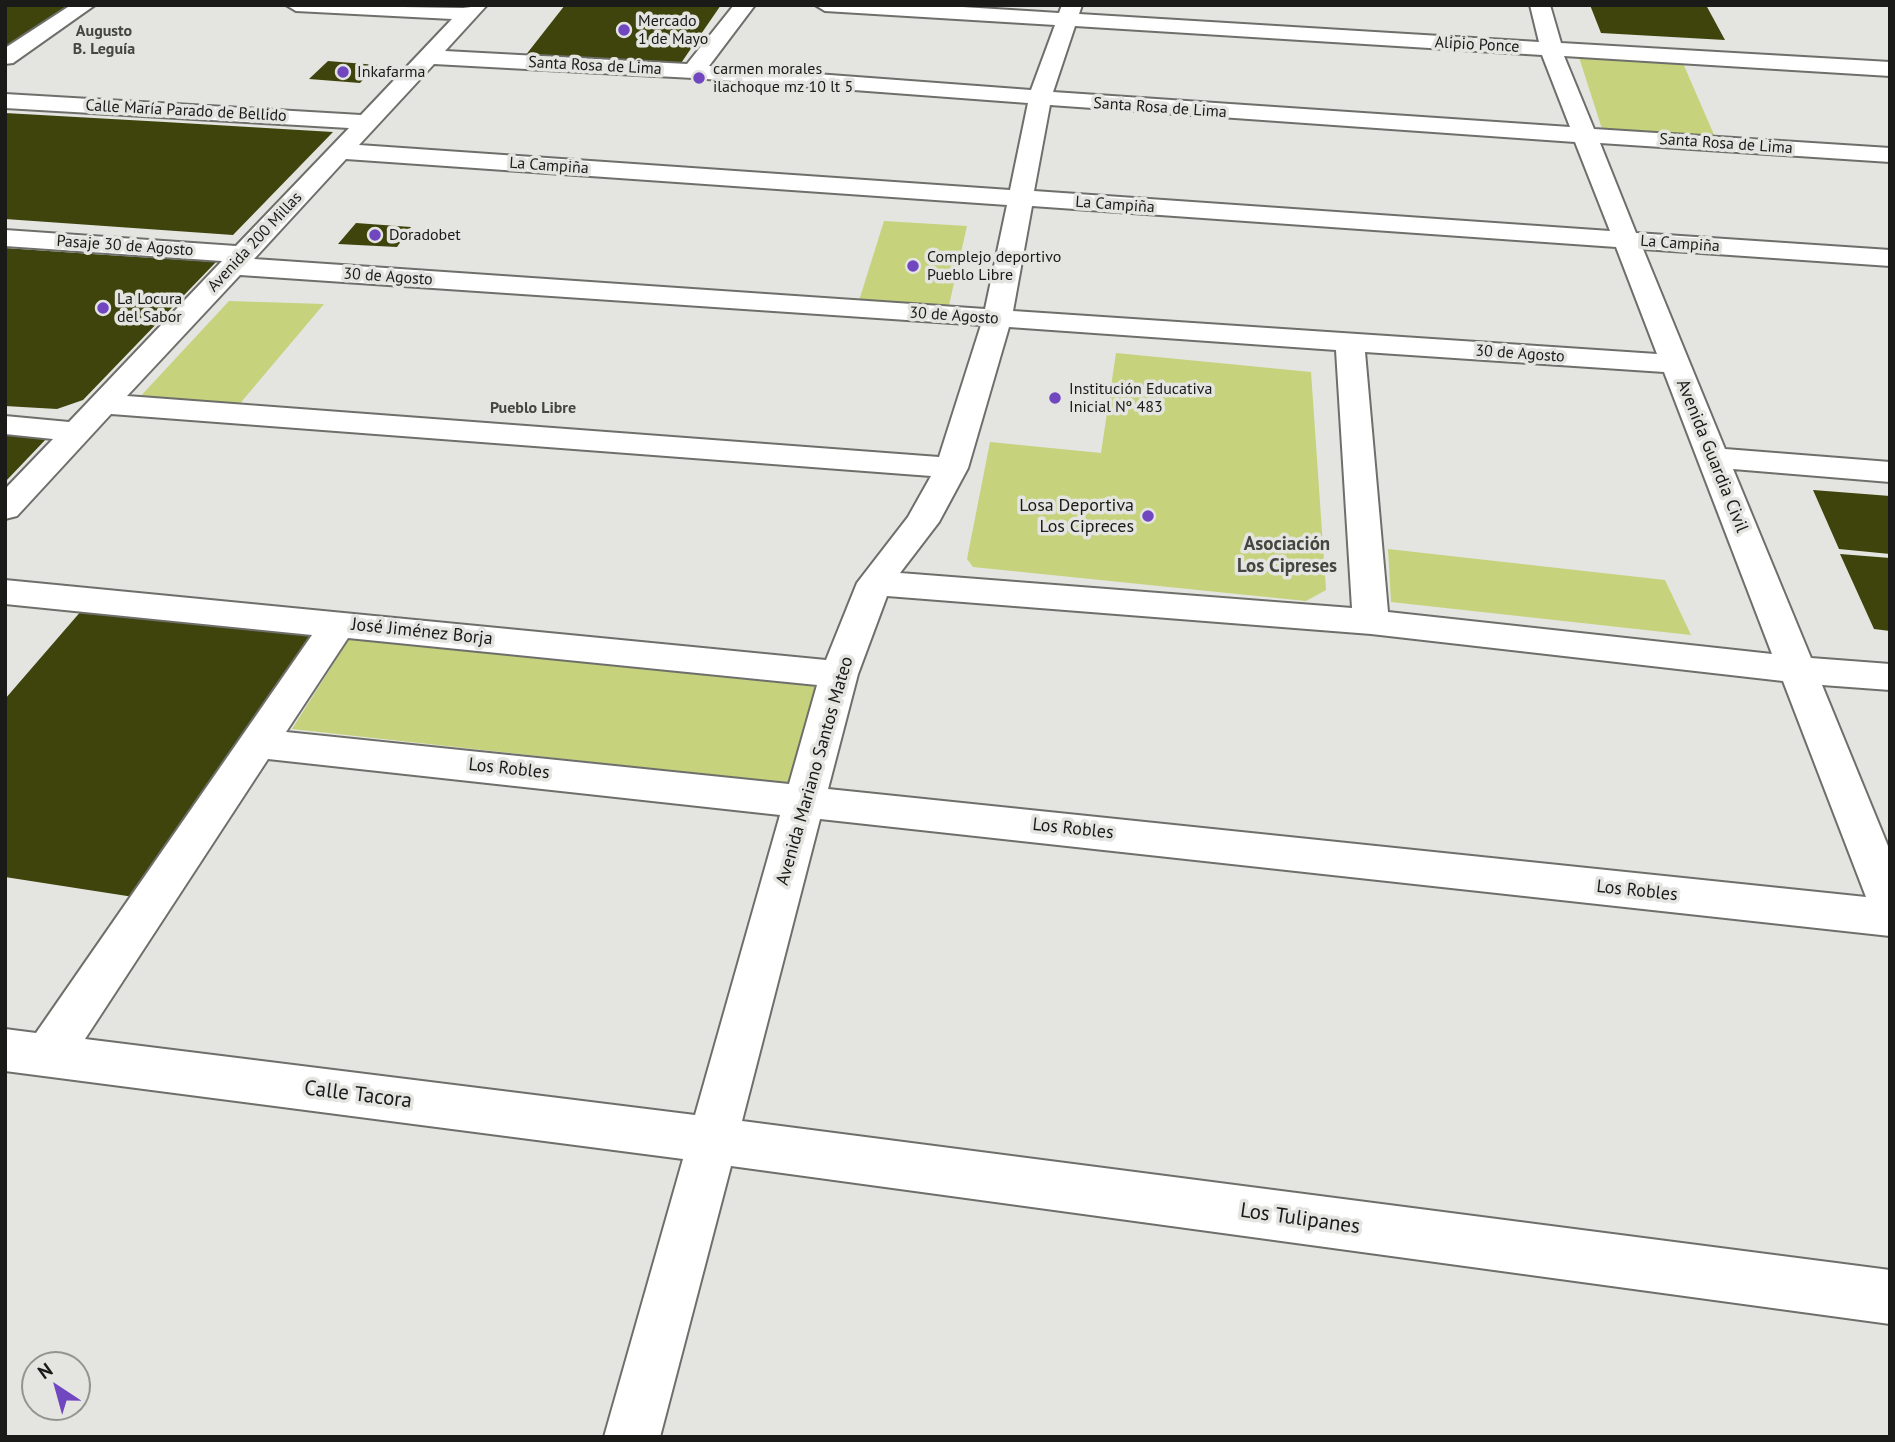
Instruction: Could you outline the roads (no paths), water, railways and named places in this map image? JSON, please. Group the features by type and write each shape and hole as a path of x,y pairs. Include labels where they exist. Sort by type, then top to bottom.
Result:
{"street":[{"path":"5,58 85,5"},
{"path":"296,5 473,10"},
{"path":"693,71 745,5"},
{"name":"Alipio Ponce","path":"825,5 1068,13 1551,49 1890,69"},
{"name":"Avenida Guardia Civil","path":"1540,5 1551,49 1890,904"},
{"name":"Avenida 200 Millas","path":"5,509 473,10"},
{"name":"Avenida Mariano Santos Mateo","path":"632,1437 711,1140 807,800 839,674 874,583 922,522 952,468 997,319 1040,97 1068,13"},
{"name":"Santa Rosa de Lima","path":"431,57 693,71 1089,103 1890,155"},
{"name":"Calle María Parado de Bellido","path":"5,100 367,122"},
{"name":"La Campiña","path":"340,151 1890,258"},
{"name":"Pasaje 30 de Agosto","path":"5,238 238,260"},
{"name":"30 de Agosto","path":"238,260 997,319 1675,364"},
{"path":"1350,342 1371,622"},
{"path":"106,404 952,468"},
{"path":"5,425 78,432"},
{"path":"1712,457 1890,472"},
{"path":"874,583 1371,622 1798,670 1890,677"},
{"name":"José Jiménez Borja","path":"10,598 340,624 839,674"},
{"path":"26,1053 256,743 340,624"},
{"name":"Los Robles","path":"256,743 1890,918"},
{"name":"Calle Tacora","path":"26,1053 711,1140"},
{"name":"Los Tulipanes","path":"711,1140 1890,1297"}],"place":[{"name":"Mercado 1 de Mayo","path":"624,30"},
{"name":"Inkafarma","path":"343,72"},
{"name":"carmen morales ilachoque mz 10 lt 5","path":"699,78"},
{"name":"Doradobet","path":"375,235"},
{"name":"Complejo deportivo Pueblo Libre","path":"913,266"},
{"name":"La Locura del Sabor","path":"103,308"},
{"name":"Institución Educativa Inicial Nº 483","path":"1055,398"},
{"name":"Losa Deportiva Los Cipreces","path":"1148,516"}],"district":[{"name":"Augusto B. Leguía","path":"104,40"},
{"name":"Pueblo Libre","path":"533,408"},
{"name":"Asociación Los Cipreses","path":"1287,556"}]}
